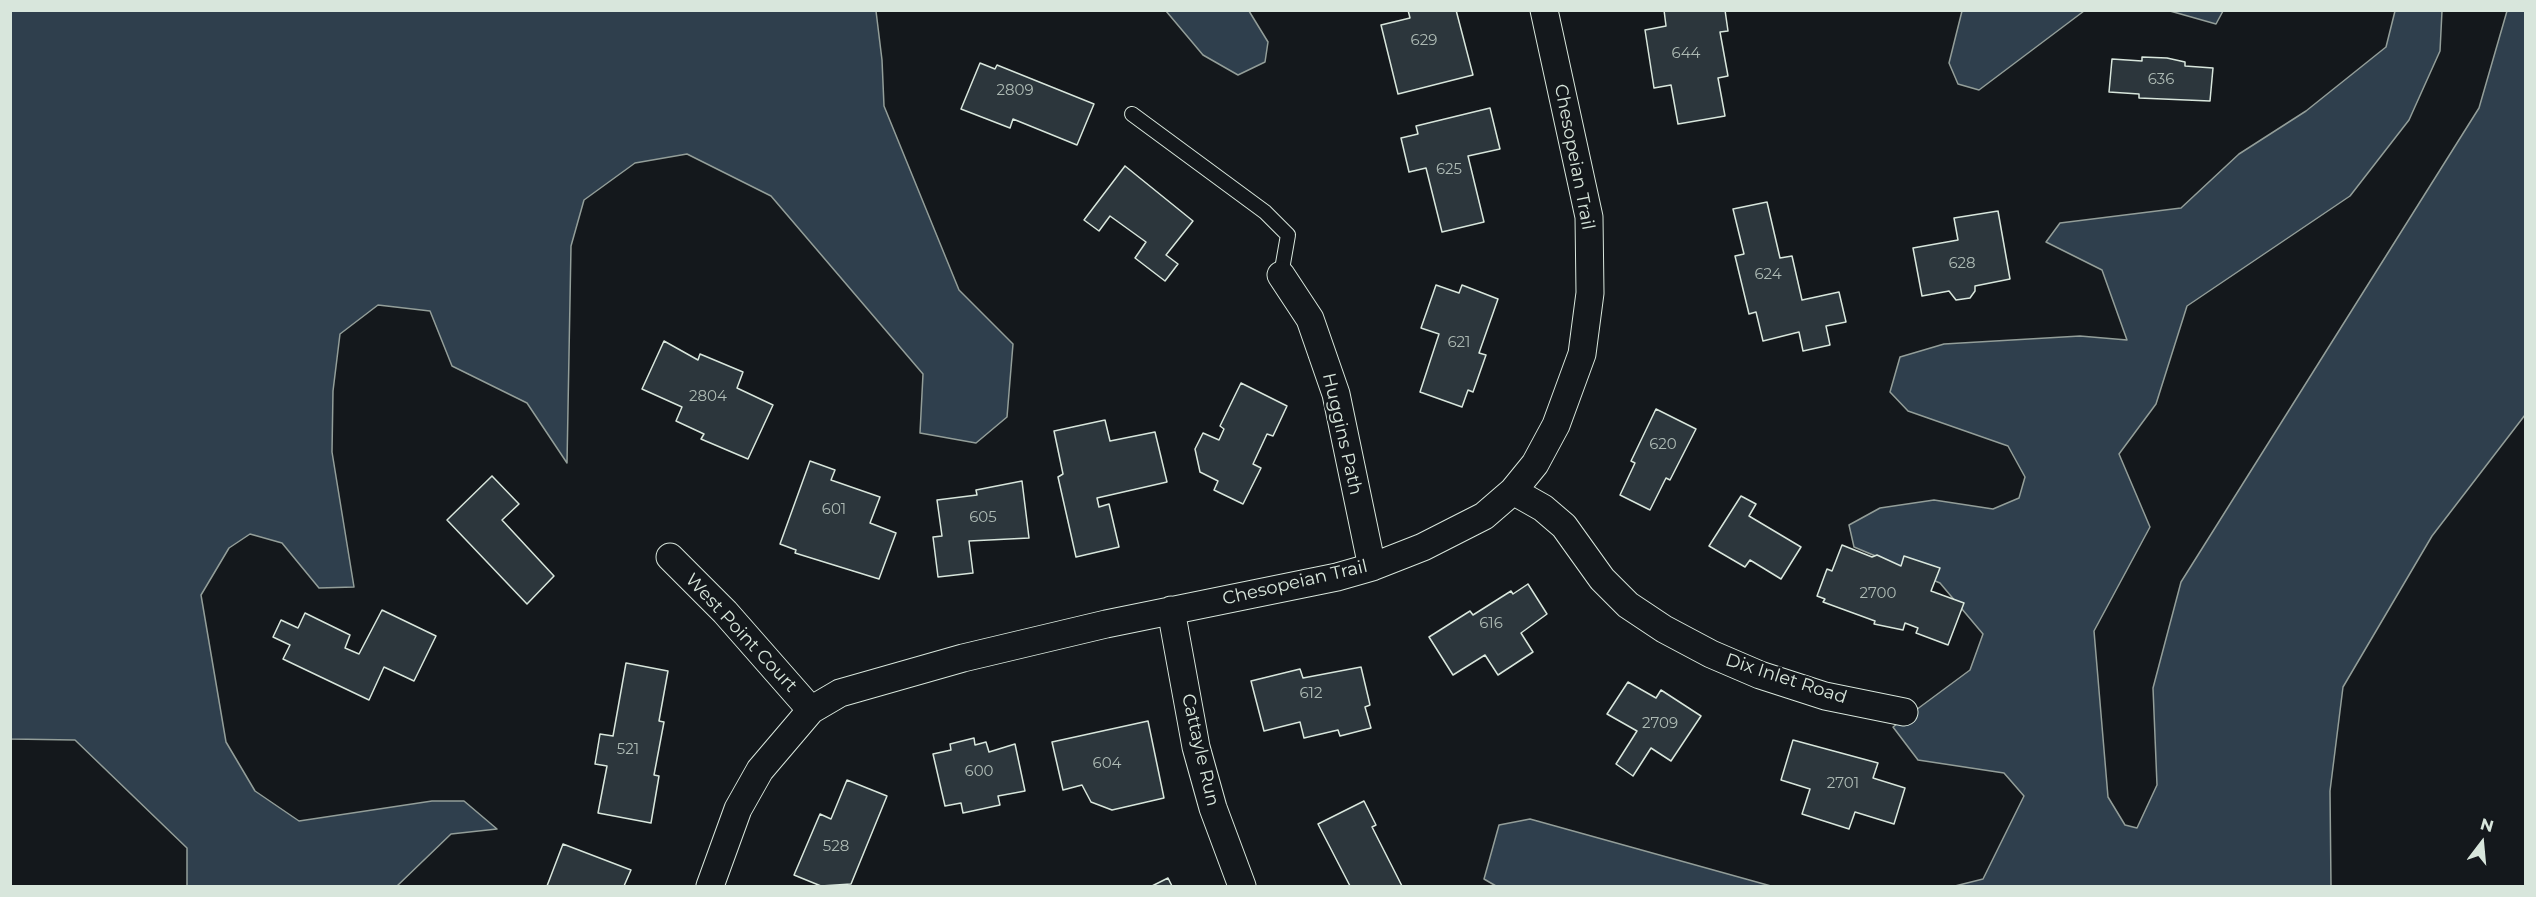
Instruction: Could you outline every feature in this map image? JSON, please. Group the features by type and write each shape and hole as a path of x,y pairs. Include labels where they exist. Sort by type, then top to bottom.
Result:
{"street":[{"name":"Chesopeian Trail","path":"710,886 738,809 760,770 776,748 812,710 840,693 963,658 1172,610 1337,577 1372,567 1423,547 1484,516 1513,491 1535,464 1556,425 1582,354 1590,293 1589,217 1544,10"},
{"name":"Huggins Path","path":"1281,275 1310,319 1336,394 1372,567"},
{"name":"Dix Inlet Road","path":"1513,491 1543,507 1564,526 1602,579 1628,605 1664,629 1711,654 1760,675 1825,696 1904,712"},
{"name":"West Point Court","path":"670,557 725,612 812,710"},
{"name":"Cattayle Run","path":"1172,610 1196,747 1213,808 1242,886"}],"lane":[{"path":"1132,114 1264,212 1288,235 1281,275"}],"water":[{"path":"11,10 876,11 882,60 884,106 959,290 1013,344 1007,417 976,443 920,433 923,374 771,196 687,154 635,163 584,200 571,246 567,463 527,403 452,366 430,311 378,305 340,334 333,391 332,452 354,587 319,588 282,543 250,534 229,548 201,595 226,742 255,791 299,821 432,801 464,801 497,829 451,834 397,886 187,886 187,848 75,740 11,739"},
{"path":"1962,10 2084,11 1979,90 1958,84 1949,63"},
{"path":"1166,11 1249,11 1268,42 1265,62 1238,75 1203,55"},
{"path":"2170,11 2223,11 2216,24"},
{"path":"2395,11 2442,11 2440,51 2409,120 2350,196 2187,306 2156,404 2119,454 2150,527 2094,631 2108,797 2125,825 2137,828 2157,785 2153,688 2181,582 2479,108 2507,11 2525,11 2525,415 2432,536 2343,687 2330,791 2331,886 1955,886 1983,879 2024,796 2004,773 1918,760 1893,727 1970,670 1983,634 1940,583 1854,547 1849,525 1880,508 1934,500 1993,509 2019,498 2025,477 2008,446 1908,411 1890,392 1900,357 1944,344 2080,336 2127,340 2102,270 2046,242 2060,223 2181,208 2239,154 2306,111 2386,47"},
{"path":"1530,819 1771,886 1496,886 1484,879 1499,825"}],"building":[{"path":"1408,10 1456,10 1473,75 1398,94 1381,25 1410,18"},
{"path":"1664,10 1725,10 1728,31 1720,32 1728,76 1718,78 1725,116 1678,124 1671,85 1654,88 1645,30 1666,26"},
{"path":"2142,57 2167,58 2185,62 2185,66 2213,68 2210,101 2139,98 2139,94 2109,92 2112,59 2142,61"},
{"path":"980,63 995,69 997,65 1094,104 1077,145 1013,119 1010,128 961,109"},
{"path":"1490,108 1500,149 1468,156 1484,222 1442,232 1426,168 1409,172 1401,138 1418,134 1416,126"},
{"path":"1125,166 1193,221 1166,255 1178,264 1165,281 1135,258 1146,242 1110,216 1099,231 1084,220"},
{"path":"1767,202 1780,258 1792,256 1802,300 1839,292 1846,322 1826,326 1830,345 1803,351 1799,332 1763,341 1756,312 1749,314 1735,256 1744,254 1733,209"},
{"path":"1998,211 2010,279 1975,286 1975,291 1970,298 1956,300 1949,291 1922,296 1913,248 1958,240 1954,218"},
{"path":"1436,285 1459,293 1462,285 1498,299 1479,353 1486,355 1473,392 1468,390 1462,407 1420,392 1439,334 1421,328"},
{"path":"664,341 698,360 700,354 743,372 737,388 773,405 748,459 701,439 704,434 676,421 682,407 642,389"},
{"path":"1241,383 1287,406 1273,436 1267,434 1253,464 1261,468 1243,504 1214,490 1218,481 1200,472 1195,449 1203,433 1219,440 1224,429 1220,426"},
{"path":"1656,409 1696,429 1670,480 1666,478 1650,510 1620,495 1635,463 1631,461"},
{"path":"1105,420 1110,441 1155,432 1167,482 1097,498 1099,507 1109,504 1119,547 1076,557 1058,477 1063,474 1054,431"},
{"path":"810,461 835,470 831,480 880,497 870,523 896,533 879,579 795,553 796,550 780,544"},
{"path":"492,476 519,504 502,520 554,576 527,604 447,520"},
{"path":"1022,481 1029,538 969,541 973,573 938,577 933,537 942,536 937,500 977,495 976,490"},
{"path":"1741,496 1756,504 1749,516 1801,547 1781,579 1750,560 1745,567 1709,546"},
{"path":"1842,545 1872,557 1877,555 1901,566 1904,556 1940,568 1931,591 1964,603 1948,645 1916,633 1918,628 1905,623 1903,630 1874,624 1875,621 1823,602 1825,599 1817,596 1827,569 1832,571"},
{"path":"1528,584 1547,614 1521,633 1533,652 1498,675 1485,655 1453,675 1429,637 1470,611 1473,615 1511,591 1513,594"},
{"path":"382,610 436,636 414,681 384,667 369,700 283,659 290,645 273,637 281,620 298,628 305,613 350,635 345,648 359,654"},
{"path":"626,663 668,671 659,721 664,722 654,775 659,776 651,823 598,813 607,766 595,764 600,734 613,736"},
{"path":"1361,667 1370,705 1365,707 1371,728 1340,736 1338,730 1304,738 1300,722 1264,731 1251,681 1300,669 1303,678"},
{"path":"1628,682 1656,698 1661,690 1701,716 1671,761 1651,748 1633,776 1616,764 1637,731 1607,714"},
{"path":"1148,721 1164,798 1112,810 1091,802 1082,785 1063,790 1052,742"},
{"path":"974,738 975,745 986,742 989,752 1015,744 1025,791 998,796 1000,805 963,813 961,803 945,806 933,754 951,750 950,744"},
{"path":"1793,740 1878,763 1873,778 1905,788 1894,824 1855,812 1849,829 1802,814 1810,789 1781,780"},
{"path":"847,780 887,796 851,884 821,886 794,875 820,814 831,819"},
{"path":"1364,801 1376,825 1372,827 1402,886 1350,886 1318,824"},
{"path":"563,844 631,870 624,886 547,886"},
{"path":"1168,878 1172,886 1152,886"}]}
